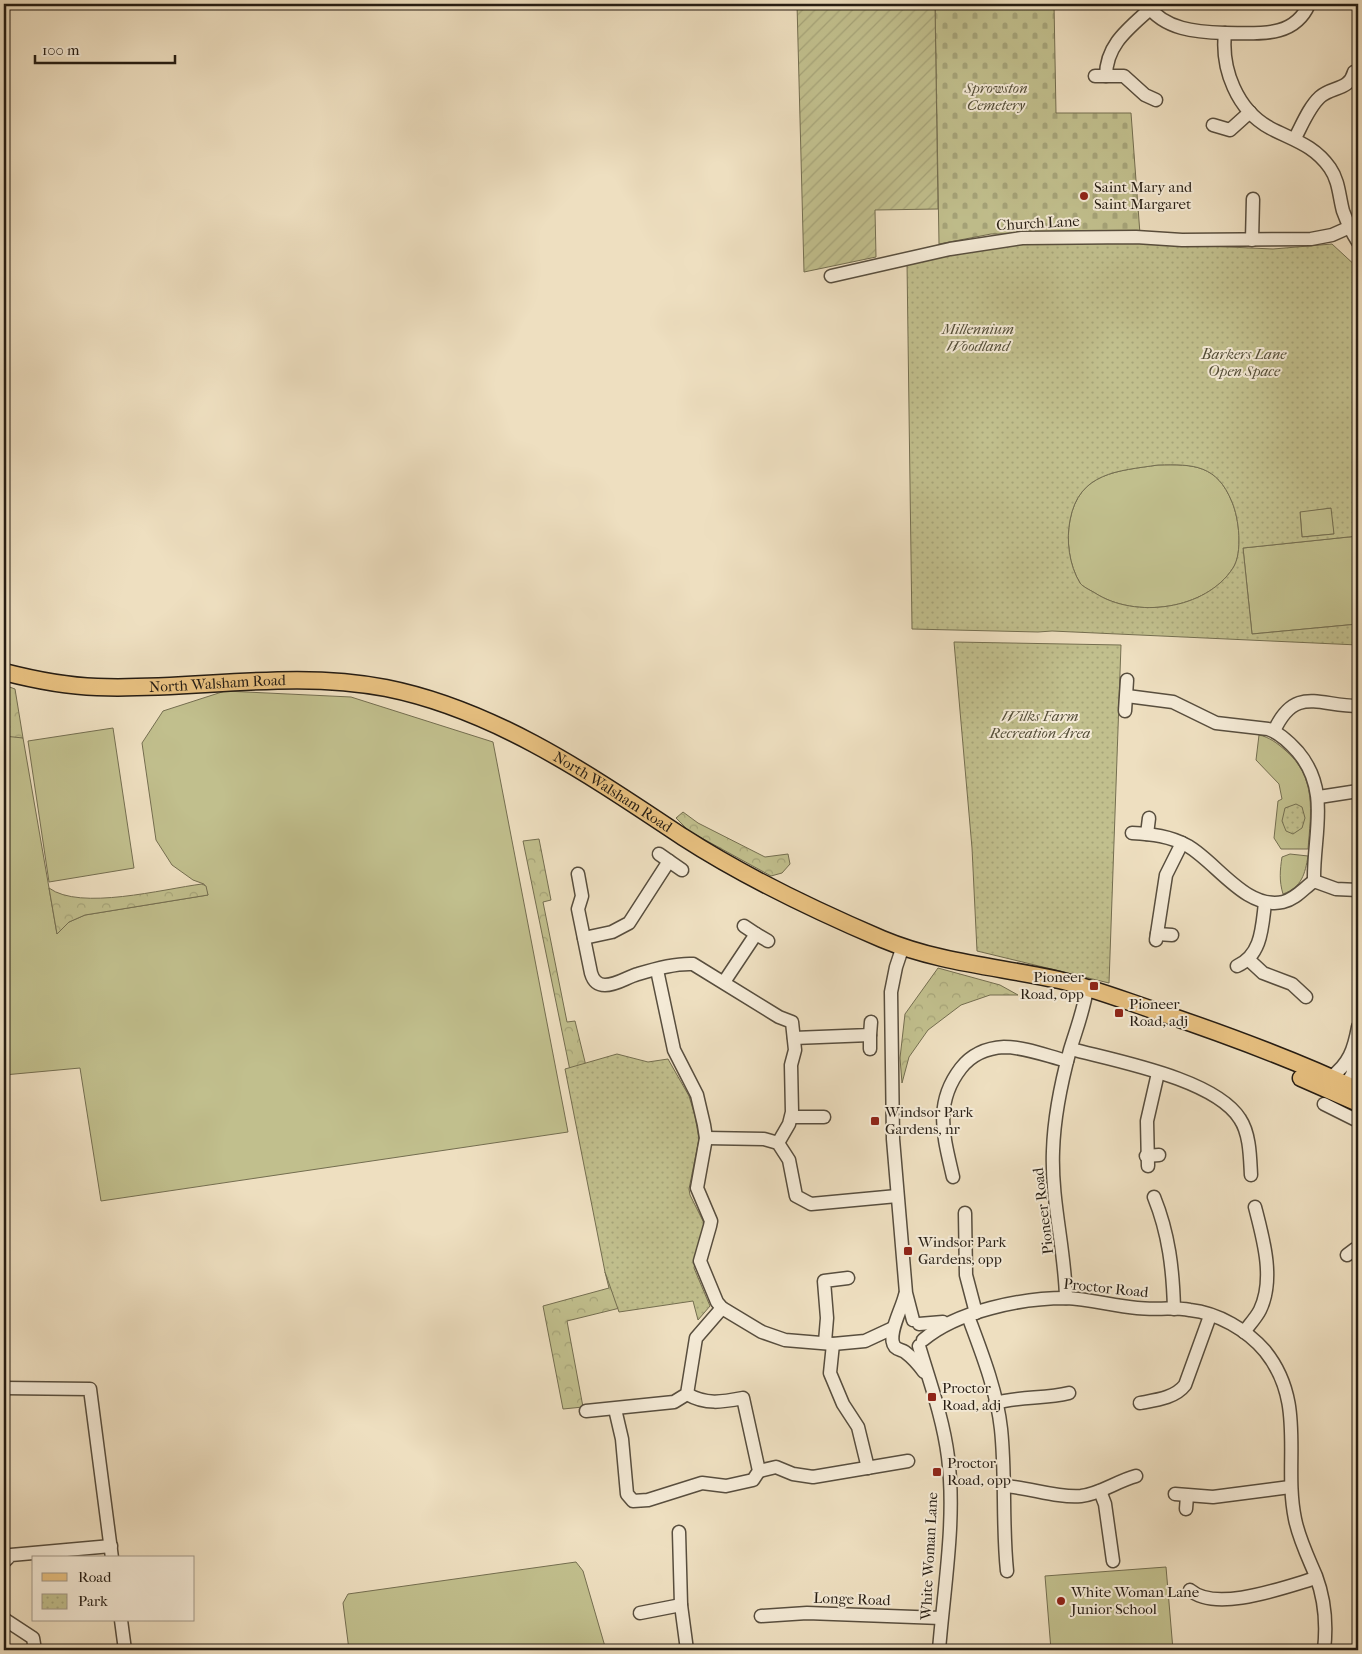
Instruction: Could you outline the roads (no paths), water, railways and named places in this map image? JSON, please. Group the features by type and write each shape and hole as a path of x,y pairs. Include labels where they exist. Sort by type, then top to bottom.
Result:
{"main road":[{"name":"North Walsham Road","path":"4,672 43,681 100,687 150,687 296,678 361,684 427,699 468,713 534,744 606,786 683,837 778,892 903,946 975,966 1057,980 1197,1024 1296,1076 1339,1089 1358,1103"}],"street":[{"path":"1156,100 1145,95 1124,76 1101,76 1108,54 1148,7 1171,24 1185,30 1225,33 1272,33 1296,24 1305,13 1309,4"},
{"path":"1225,33 1226,54 1233,86 1250,112 1271,128 1295,138 1310,147 1330,168 1336,181 1350,227 1358,242"},
{"path":"1295,138 1315,102 1327,92 1346,86 1352,79 1354,72"},
{"path":"1213,125 1230,130 1250,112"},
{"path":"1252,240 1253,199"},
{"name":"Church Lane","path":"831,276 950,249 1022,238 1311,239 1350,227"},
{"path":"1126,711 1127,680"},
{"path":"1127,696 1173,702 1216,723 1274,731 1301,756 1310,770 1319,797 1314,881 1292,899 1283,902 1265,903 1249,896 1196,851 1182,843 1132,832"},
{"path":"1274,731 1288,708 1298,702 1310,700 1358,706"},
{"path":"1319,797 1358,791"},
{"path":"1147,834 1149,818"},
{"path":"1172,935 1157,937 1166,875 1182,843"},
{"path":"584,938 612,932 629,923 664,858 682,870"},
{"path":"578,874 585,886 578,908 591,974 593,980 598,984 612,984 657,970 693,964 774,1014 792,1022 794,1038 792,1117 778,1142"},
{"path":"1314,881 1336,889 1358,890"},
{"path":"1237,966 1249,960 1260,939 1265,903"},
{"path":"744,926 768,941"},
{"path":"724,982 756,934"},
{"name":"White Woman Lane","path":"903,946 896,967 890,1009 893,1139 906,1293 916,1322 923,1331 921,1343 928,1376 939,1409 948,1458 949,1520 939,1650"},
{"path":"1249,960 1263,973 1292,984 1306,997"},
{"path":"657,970 674,1050 697,1094 706,1138 696,1188 711,1221 700,1261 713,1294 722,1308 774,1338 829,1343 865,1341 913,1351 921,1343"},
{"name":"Pioneer Road","path":"1066,1298 1065,1261 1055,1201 1053,1151 1055,1126 1069,1055 1087,988"},
{"path":"870,1049 871,1022"},
{"path":"1339,1089 1343,1068 1356,1052 1358,1027"},
{"path":"794,1038 870,1036"},
{"path":"948,1170 944,1134 944,1097 954,1078 969,1058 981,1051 1003,1047 1069,1055 1158,1074 1200,1088 1219,1097 1231,1107 1241,1120 1256,1160 1251,1175"},
{"path":"1151,1159 1147,1121 1158,1074"},
{"name":"North Walsham Road","path":"1339,1089 1358,1120"},
{"path":"792,1117 824,1117"},
{"path":"706,1138 764,1139 778,1142 789,1160 796,1196 802,1204 897,1196"},
{"path":"1160,1204 1171,1259 1174,1309"},
{"path":"1244,1332 1260,1310 1265,1284 1264,1219 1255,1207"},
{"path":"961,1222 966,1275 966,1316 995,1403 1001,1428 1002,1522 1011,1552 1007,1570"},
{"path":"848,1278 819,1281 827,1318 830,1373 843,1404 858,1426 868,1468"},
{"name":"White Woman Lane","path":"906,1293 891,1334 900,1349 928,1376"},
{"name":"Proctor Road","path":"916,1322 928,1325 1006,1305 1066,1298 1137,1308 1192,1310 1231,1323 1244,1332 1266,1352 1283,1384 1289,1404 1293,1446 1290,1487 1295,1522 1316,1578 1326,1613 1324,1650"},
{"path":"586,1411 674,1402 687,1394 696,1338 722,1308"},
{"name":"Proctor Road","path":"921,1343 935,1330 966,1316"},
{"path":"1140,1404 1152,1395 1185,1394 1186,1385 1210,1316"},
{"path":"865,1341 904,1320 916,1322"},
{"path":"4,1388 90,1389 111,1552 12,1554 4,1562"},
{"path":"995,1403 1013,1398 1050,1398 1069,1393"},
{"path":"687,1394 702,1402 717,1403 743,1398 759,1471"},
{"path":"615,1409 622,1439 627,1494 632,1501 648,1500 702,1483 726,1486 748,1482 753,1480 759,1471 776,1467 803,1477 908,1461"},
{"path":"1003,1486 1067,1496 1081,1496 1100,1491 1127,1474"},
{"path":"1182,1499 1290,1487"},
{"path":"1100,1491 1105,1548 1113,1561"},
{"path":"683,1536 681,1605 687,1650"},
{"path":"1196,1591 1226,1600 1249,1596 1316,1578"},
{"path":"640,1613 681,1605"},
{"name":"Longe Road","path":"761,1616 807,1613 941,1618"},
{"path":"4,1619 33,1638 35,1650"},
{"path":"121,1622 125,1650"}],"place":[{"name":"Saint Mary and Saint Margaret","path":"1084,196"},
{"name":"Pioneer Road, opp","path":"1094,986"},
{"name":"Pioneer Road, adj","path":"1119,1013"},
{"name":"Windsor Park Gardens, nr","path":"875,1121"},
{"name":"Windsor Park Gardens, opp","path":"908,1251"},
{"name":"Proctor Road, adj","path":"932,1397"},
{"name":"Proctor Road, opp","path":"937,1472"},
{"name":"White Woman Lane Junior School","path":"1061,1601"}],"park label":[{"name":"Sprowston Cemetery","path":"996,96"},
{"name":"Millennium Woodland","path":"978,338"},
{"name":"Barkers Lane Open Space","path":"1244,362"},
{"name":"Wilks Farm Recreation Area","path":"1040,724"}]}
